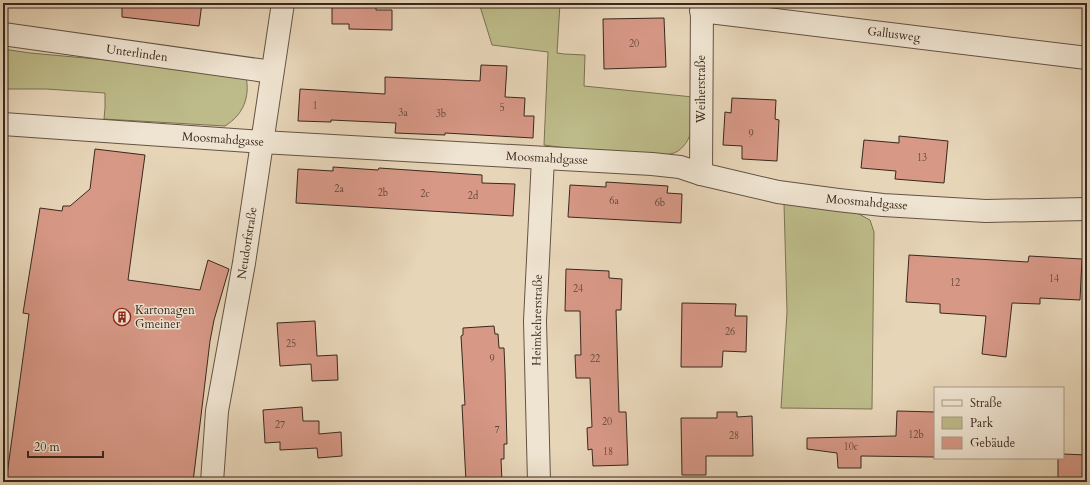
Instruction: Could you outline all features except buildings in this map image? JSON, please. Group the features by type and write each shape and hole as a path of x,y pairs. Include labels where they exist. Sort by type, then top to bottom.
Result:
{"street":[{"name":"Neudorfstraße","path":"212,482 216,411 244,263 283,3"},
{"name":"Gallusweg","path":"701,7 1087,58"},
{"name":"Weiherstraße","path":"701,7 701,174"},
{"name":"Unterlinden","path":"3,34 272,72"},
{"name":"Moosmahdgasse","path":"3,124 262,142 652,164 680,167 701,174 778,192 884,204 986,211 1087,209"},
{"name":"Heimkehrerstraße","path":"539,482 535,321 543,158"}],"green space":[{"path":"479,3 560,3 557,53 585,55 584,86 693,97 692,127 688,140 684,146 678,151 669,154 654,156 614,154 544,145 548,52 492,45"},
{"path":"3,49 246,76 246,98 237,116 225,126 104,119 105,93 46,89 3,89"},
{"path":"784,203 857,213 870,220 874,232 872,409 781,408 787,312"}],"place":[{"name":"Kartonagen Gmeiner","path":"122,317"}]}
